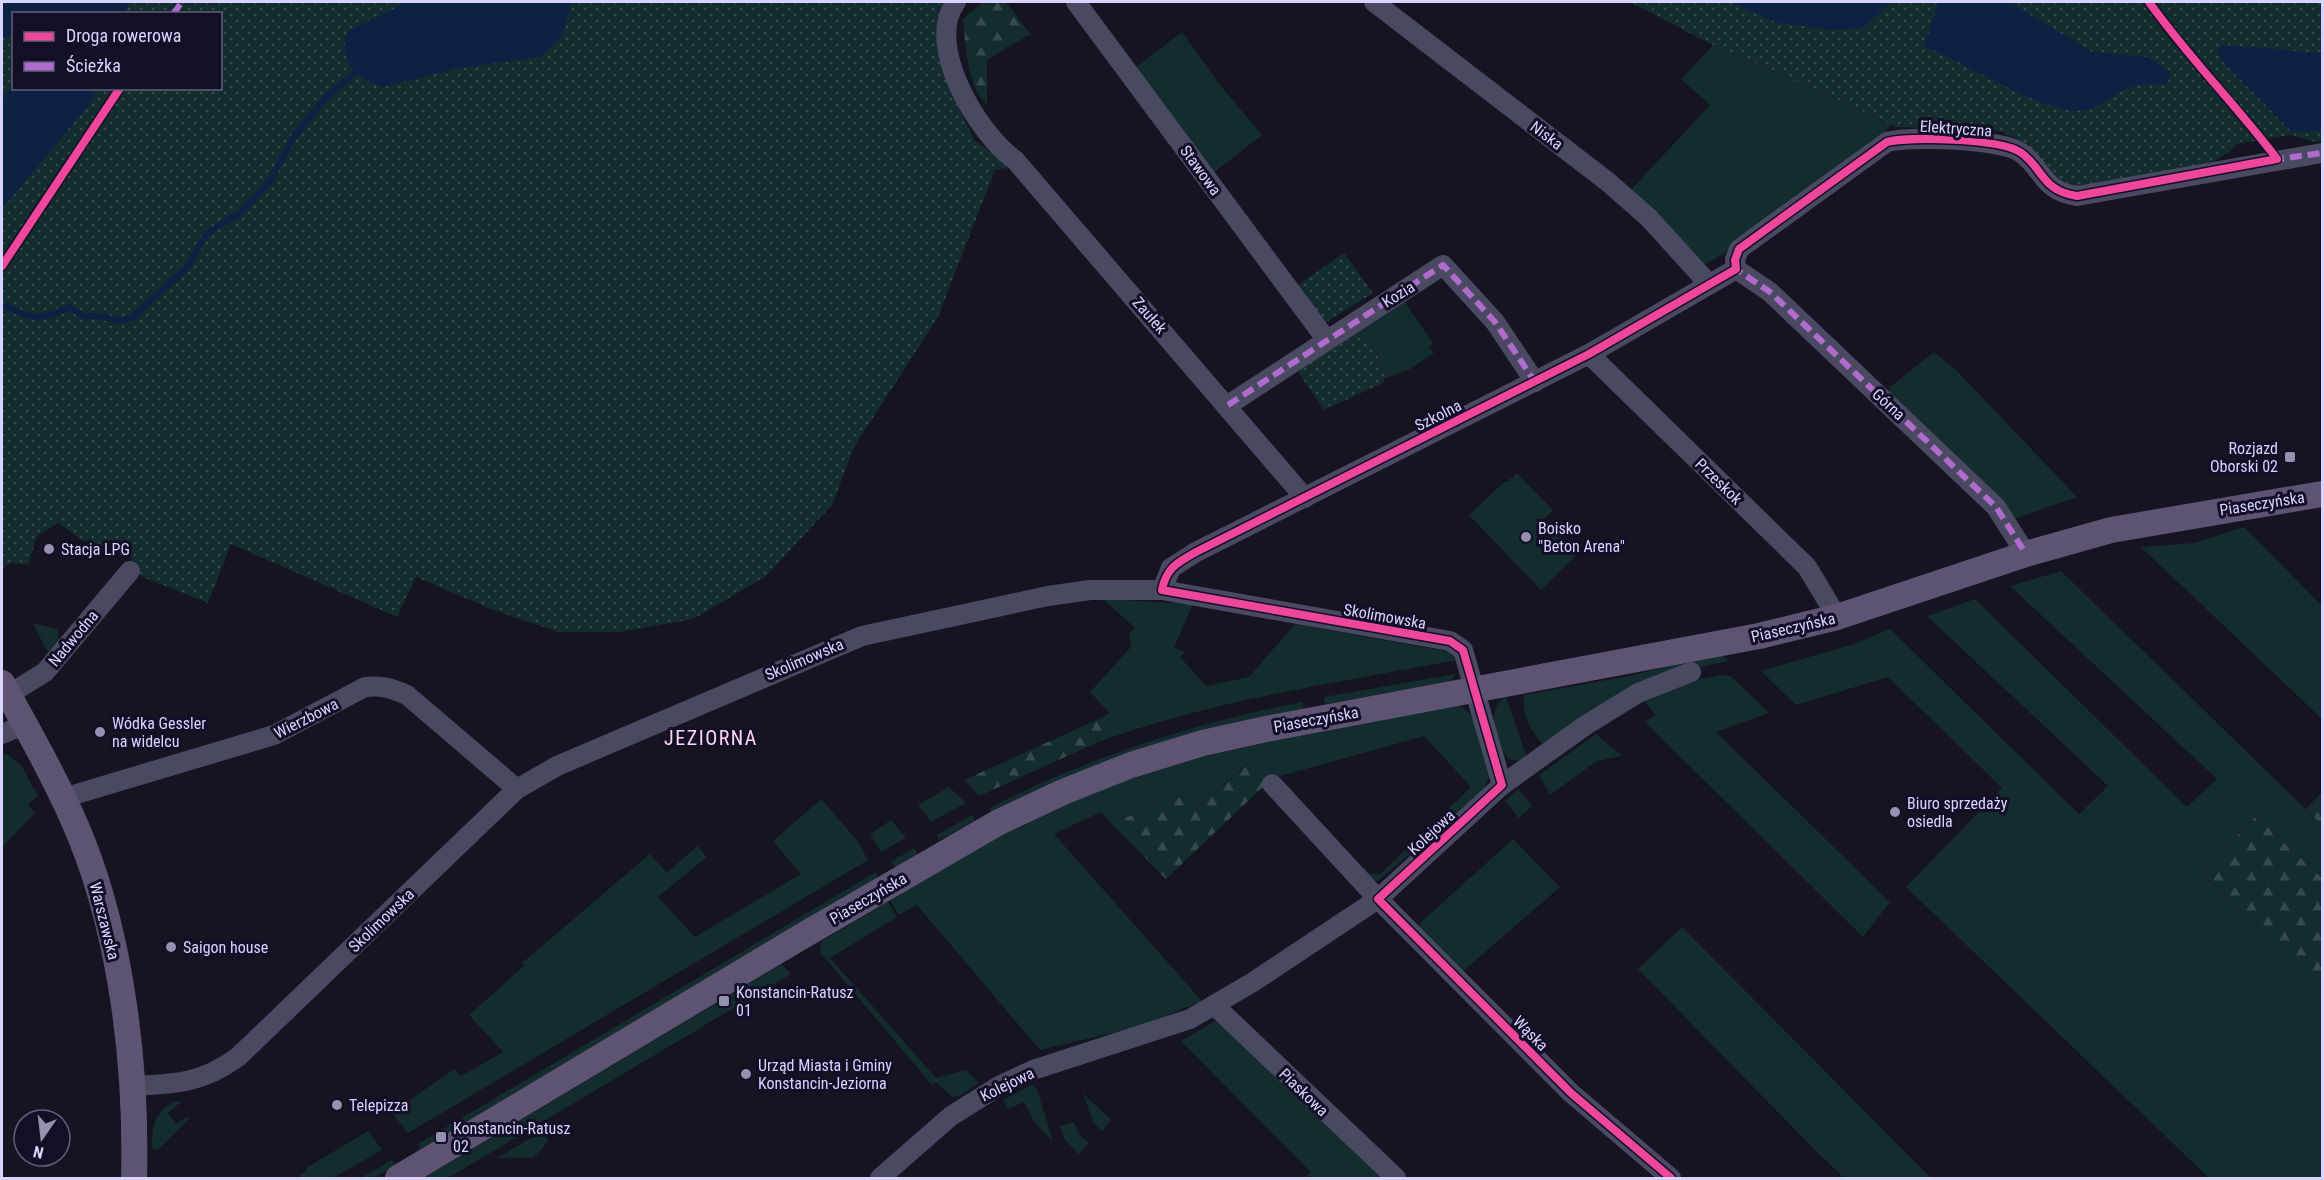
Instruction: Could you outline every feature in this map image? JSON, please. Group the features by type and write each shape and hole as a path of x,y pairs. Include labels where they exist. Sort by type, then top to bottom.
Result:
{"main road":[{"name":"Piaseczyńska","path":"398,1179 819,926 999,822 1063,792 1131,765 1203,743 1266,729 1759,636 1837,617 2026,554 2111,530 2322,494"},
{"name":"Warszawska","path":"5,689 26,724 63,798 94,875 111,936 126,1029 134,1179"}],"street":[{"name":"Zaułek","path":"956,2 947,22 946,39 954,72 970,108 988,138 1015,160 1228,405 1305,498"},
{"name":"Stawowa","path":"1076,2 1326,339"},
{"name":"Niska","path":"1374,2 1608,182 1649,218 1708,283"},
{"name":"Elektryczna","path":"1736,269 1736,255 1739,249 1887,142 1903,138 2000,145 2022,153 2043,180 2065,194 2077,195 2322,153"},
{"name":"Kozia","path":"1228,405 1326,339 1443,265 1495,322 1535,382"},
{"name":"Szkolna","path":"1162,590 1167,572 1174,565 1589,354 1708,283 1736,269"},
{"name":"Górna","path":"1736,269 1770,292 1996,507 2026,554"},
{"name":"Przeskok","path":"1589,354 1807,567 1837,617"},
{"name":"Nadwodna","path":"5,689 45,672 129,571"},
{"name":"Skolimowska","path":"130,1086 187,1082 215,1072 238,1057 517,789 602,746 862,636 1080,591 1121,588 1162,590 1450,641 1463,650 1502,785"},
{"name":"Kolejowa","path":"880,1179 951,1116 999,1086 1033,1070 1162,1030 1214,1005 1378,899 1502,785 1586,724 1638,693 1691,672"},
{"name":"Wierzbowa","path":"63,798 274,735 364,687 377,686 386,686 407,695 517,789"},
{"path":"2,734 26,724"},
{"name":"Wąska","path":"1272,784 1378,899 1571,1092 1671,1179"},
{"name":"Piaskowa","path":"1214,1005 1395,1179"}],"green space":[{"path":"2,2 946,2 936,38 955,100 974,140 1013,167 995,170 938,317 854,447 832,505 766,576 693,619 619,632 559,632 496,611 416,577 397,617 231,544 208,603 145,578 127,565 133,559 123,553 82,540 58,523 37,536 28,565 11,563 2,568"},
{"path":"983,2 1006,2 1030,34 987,60 987,105 971,76 963,19"},
{"path":"1630,2 2322,2 2322,140 2316,142 2290,135 2236,144 2232,150 2211,163 2085,188 2069,186 2054,179 2039,162 2029,145 2000,131 1896,127 1809,86 1713,45"},
{"path":"1182,32 1220,85 1262,135 1212,174 1135,68"},
{"path":"1713,45 1809,86 1891,125 1880,137 1731,250 1701,266 1629,192 1710,105 1681,79"},
{"path":"1344,253 1373,293 1325,323 1298,285"},
{"path":"1404,301 1433,343 1429,347 1434,353 1410,369 1389,377 1361,327"},
{"path":"1361,327 1389,377 1383,379 1385,382 1324,410 1297,370"},
{"path":"1934,352 1957,371 2077,497 2014,519 1888,398 1890,387"},
{"name":"Boisko \"Beton Arena\"","path":"1517,473 1553,510 1543,520 1577,555 1541,590 1469,515 1505,481 1507,482"},
{"path":"2244,527 2322,606 2322,719 2141,547 2194,543"},
{"path":"2061,571 2322,825 2322,878 2256,816 2201,873 2322,990 2322,1178 2209,1178 1906,887 2002,788 1888,677 1796,705 1761,671 1854,644 1890,629 2079,814 2108,786 1927,616 1975,599 2187,807 2217,779 2010,586"},
{"path":"1103,599 1193,604 1174,647 1185,652 1180,657 1206,686 1249,677 1295,624 1450,652 1457,660 1229,704 1184,715 1096,743 1110,714 1090,692 1131,647 1129,634 1135,628"},
{"path":"34,625 57,629 58,645 51,659"},
{"path":"1719,653 1729,661 1671,673 1544,745 1531,728 1526,716 1524,695 1634,675"},
{"path":"1456,674 1449,682 1325,704 1324,697"},
{"path":"1722,675 1731,676 1769,713 1716,732 1890,902 1863,937 1645,722 1656,715 1644,701 1682,684"},
{"path":"1506,697 1527,758 1523,761 1508,759 1496,735 1495,709"},
{"path":"1302,702 1304,709 1183,736 992,812 989,808 1065,773 1142,744 1221,721"},
{"path":"1457,706 1472,716 1477,725 1490,775 1481,794 1378,881 1372,880 1360,871 1364,867 1370,874 1380,874 1471,787 1424,736 1277,777 1265,785 1246,764 1197,809 1184,796 1111,823 1101,812 1054,834 1202,1001 1142,1026 1040,1050 917,905 899,915 890,900 946,866 1033,819 1124,781 1247,747"},
{"path":"1110,714 1096,743 979,796 964,780"},
{"path":"1596,734 1622,756 1597,761 1550,795 1539,775"},
{"path":"7,754 21,765 38,796 29,803 29,807 35,813 2,847 2,755"},
{"path":"1247,764 1265,785 1166,879 1111,823 1184,796 1197,809"},
{"path":"949,787 966,803 931,822 918,805"},
{"path":"1519,789 1532,806 1519,818 1505,801"},
{"path":"2322,792 2322,825 2306,809"},
{"path":"821,799 857,840 868,860 408,1133 392,1113 454,1069 461,1076 503,1052 469,1015 524,966 522,963 650,854 667,873 697,846 707,857 658,897 695,937 801,874 773,841"},
{"path":"972,815 975,821 939,840 937,835"},
{"path":"2256,816 2322,878 2322,990 2201,873"},
{"path":"891,820 906,838 881,852 870,834"},
{"path":"1513,839 1560,887 1461,973 1420,930 1419,924"},
{"path":"914,848 918,856 896,867 891,862"},
{"path":"876,872 878,878 420,1149 418,1144"},
{"path":"888,902 897,917 830,958 936,1078 966,1070 979,1083 960,1096 952,1097 936,1082 932,1085 820,952 822,941"},
{"path":"1682,927 1931,1178 1844,1178 1816,1151 1638,969"},
{"path":"782,964 791,974 448,1178 424,1178"},
{"path":"1219,1019 1385,1178 1304,1178 1311,1172 1181,1041"},
{"path":"1032,1085 1037,1089 1053,1141 1035,1123 1024,1102 1008,1109 1003,1100"},
{"path":"1083,1093 1111,1120 1102,1131 1093,1122"},
{"path":"178,1101 180,1103 168,1113 176,1124 188,1116 189,1119 160,1148 153,1150 152,1135 156,1120 165,1108"},
{"path":"1074,1122 1079,1134 1089,1143 1079,1154 1065,1140 1060,1126"},
{"path":"545,1130 548,1142 533,1158 497,1158"},
{"path":"368,1131 382,1150 333,1178 297,1178 307,1170 306,1168"},
{"path":"392,1160 394,1164 383,1173 361,1178"}],"water":[{"path":"2,2 129,2 125,12 12,12 12,35 2,38"},
{"path":"401,2 571,2 563,35 540,57 460,68 382,87 364,79 351,66 345,51 345,41 348,31 398,7"},
{"path":"1730,2 1891,2 1863,28 1831,30 1776,22"},
{"path":"1939,2 2009,2 2092,52 2148,57 2170,72 2168,83 2131,87 2098,106 2086,110 2069,110 2049,105 1924,47"},
{"path":"2221,45 2322,53 2322,130 2292,132 2223,62 2217,50"},
{"path":"12,85 12,90 96,90 92,101 2,209 2,100"}],"waterway":[{"path":"6,306 38,317 70,307 85,317 98,316 115,320 133,317 188,266 206,234 241,212 269,183 294,136 329,94 363,67"}],"marked path":[{"path":"174,12 182,2"},
{"path":"2272,160 2322,153"},
{"path":"1735,264 1736,269 1770,292 1996,507 2026,554"},
{"path":"1228,405 1443,265 1495,322 1535,382"}],"cycle path":[{"path":"1671,1178 1571,1093 1378,899 1502,785 1463,650 1450,641 1162,590 1166,576 1174,566 1196,552 1589,354 1736,269 1735,260 1739,249 1887,142 1915,139 1955,140 2010,148 2028,158 2049,184 2065,193 2077,196 2277,159 2149,2"},
{"path":"2,266 119,90"}],"place":[{"name":"Rozjazd Oborski 02","path":"2290,457"},
{"name":"Boisko \"Beton Arena\"","path":"1526,537"},
{"name":"Stacja LPG","path":"49,549"},
{"name":"Wódka Gessler na widelcu","path":"100,732"},
{"name":"Biuro sprzedaży osiedla","path":"1895,812"},
{"name":"Saigon house","path":"171,947"},
{"name":"Konstancin-Ratusz 01","path":"724,1001"},
{"name":"Urząd Miasta i Gminy Konstancin-Jeziorna","path":"746,1074"},
{"name":"Telepizza","path":"337,1105"},
{"name":"Konstancin-Ratusz 02","path":"441,1137"}],"district":[{"name":"JEZIORNA","path":"711,738"}]}
